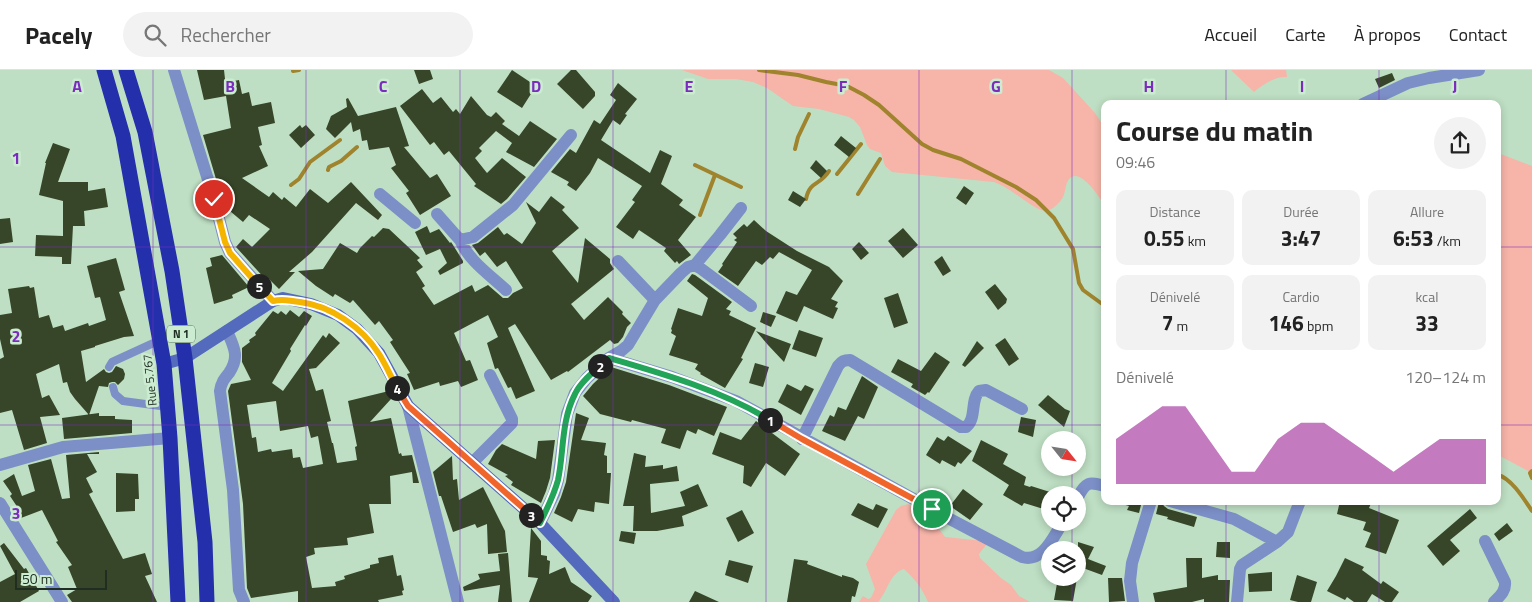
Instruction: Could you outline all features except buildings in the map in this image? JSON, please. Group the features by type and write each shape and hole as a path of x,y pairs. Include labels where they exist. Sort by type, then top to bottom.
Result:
{"highway":[{"name":"Rue 5.767","path":"104,70 122,136 164,364 170,438 178,602"},
{"name":"N 1","path":"126,70 145,132 172,271 185,358 205,542 206,602"}],"main road":[{"path":"164,364 185,358 273,301 283,298 311,304 338,315 357,329 379,353 408,406 540,523 614,602"}],"street":[{"path":"174,70 225,242 230,253 273,301"},
{"path":"1372,100 1408,83 1479,70"},
{"path":"460,240 473,237 513,205 571,135"},
{"path":"380,194 415,223"},
{"path":"695,265 741,208"},
{"path":"437,214 460,240 464,250 506,290"},
{"path":"618,261 655,300"},
{"path":"540,523 554,494 558,480 567,414 575,393 587,378 628,344 655,300 681,273 688,266 695,265 751,306"},
{"path":"227,331 234,346 236,357 231,370 223,380 220,391 233,490 239,590 244,602"},
{"path":"609,358 654,371 736,401 802,439 1022,557 1028,559 1039,556 1057,531"},
{"path":"802,439 838,366 846,360 850,360 961,427 966,427 971,421 974,398 979,391 986,390 1022,409"},
{"path":"472,463 512,423 490,374"},
{"path":"408,406 458,602"},
{"path":"0,465 63,447 170,438"},
{"path":"1086,486 1088,484 1101,486"},
{"path":"0,502 62,602"},
{"path":"1133,602 1130,581 1132,563 1150,505"},
{"path":"1184,505 1234,519 1277,542"},
{"path":"1237,602 1242,565 1277,542 1288,532 1298,505"},
{"path":"1485,541 1506,587 1494,602"}],"lane":[{"path":"109,367 112,362 160,340"},
{"path":"113,387 115,394 123,401 168,407"}],"shaded area":[{"path":"682,70 1049,70 1063,78 1101,122 1101,200 1084,180 1074,176 1069,179 1064,195 1058,204 1045,211 1036,208 1005,187 994,182 892,172 885,166 881,153 870,149 860,127 849,117 819,109 793,106 767,88 753,82 736,79 708,79"},
{"path":"1231,70 1286,70 1287,77 1274,79 1254,92"},
{"path":"1501,154 1532,166 1532,473 1501,457"},
{"path":"908,504 921,510 932,519 945,537 984,541 986,545 979,554 980,558 1011,585 1019,596 1030,602 928,602 918,584 904,569 895,574 878,602 859,602 863,596 868,599 871,598 875,589 866,564 896,510"}],"waterway":[{"path":"293,71 299,70"},
{"path":"759,70 798,75 847,86 879,105 922,144 933,150 961,159 1016,187 1036,200 1054,218 1073,249 1079,283 1083,290 1101,303"},
{"path":"795,149 798,137 809,114"},
{"path":"291,185 299,179 310,162 340,140"},
{"path":"837,174 861,144"},
{"path":"328,170 329,167 341,161 357,147"},
{"path":"858,194 880,159"},
{"path":"695,165 741,187"},
{"path":"806,199 810,189 826,176 829,171"},
{"path":"700,215 715,175"},
{"path":"1532,471 1530,473 1532,478"},
{"path":"1501,476 1508,480 1532,511"}],"route":[{"path":"214,199 225,242 230,253 273,301 283,298 311,304 338,315 357,329 379,353 408,406 540,523 554,494 558,480 567,414 575,393 587,378 609,358 672,377 736,401 932,509"}]}
